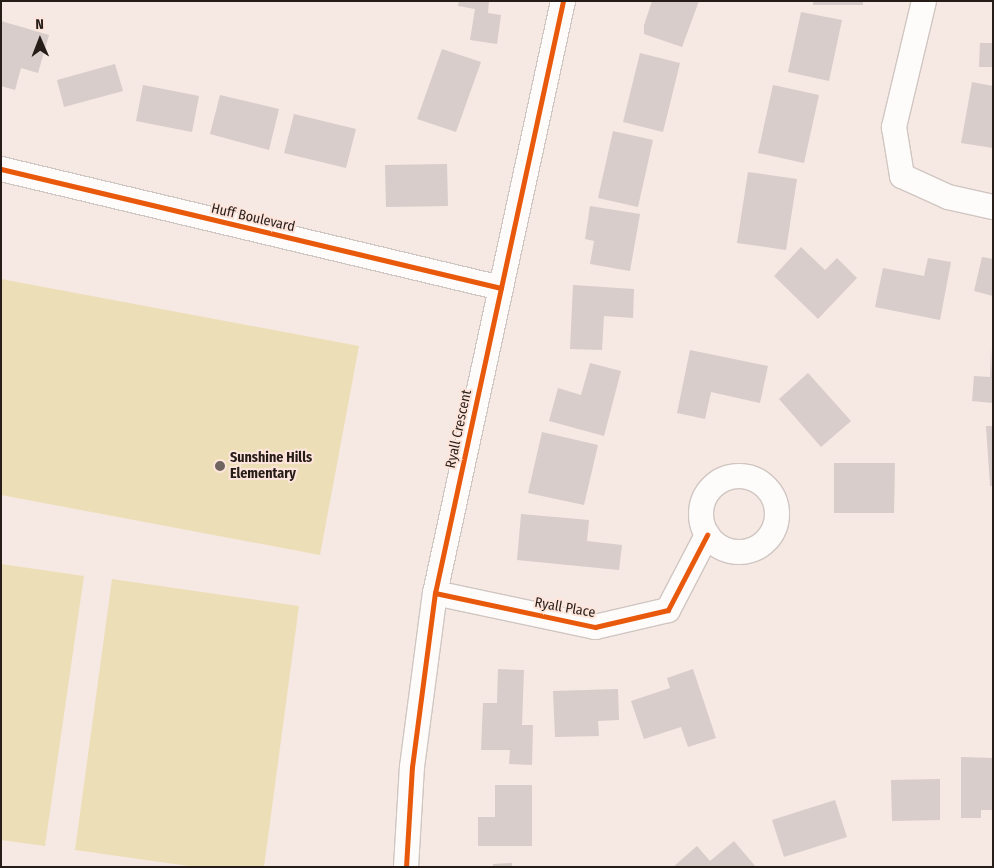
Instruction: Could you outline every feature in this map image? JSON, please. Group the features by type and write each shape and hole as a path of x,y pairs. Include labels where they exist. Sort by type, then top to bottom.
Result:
{"street":[{"name":"Ryall Crescent","path":"406,867 412,767 435,593 563,1"},
{"path":"924,1 894,127 902,176 948,197 993,207"},
{"name":"Huff Boulevard","path":"1,169 501,288"},
{"name":"Ryall Place","path":"435,593 595,627 668,610 707,535"}],"shaded area":[{"path":"1,279 359,346 320,555 1,495"},
{"path":"1,564 84,576 45,846 1,840"},
{"path":"112,579 299,606 264,867 196,867 75,850"}],"building":[{"path":"459,1 489,1 488,13 501,15 497,44 470,40 475,9 458,6"},
{"path":"652,1 699,1 682,47 644,34 644,25"},
{"path":"813,1 863,1 863,5 813,5"},
{"path":"801,12 842,20 829,81 788,72"},
{"path":"1,21 49,35 38,73 21,68 15,90 1,86"},
{"path":"980,43 993,43 993,67 979,67"},
{"path":"442,49 481,62 456,132 417,119"},
{"path":"640,53 680,63 663,132 623,122"},
{"path":"115,64 123,91 64,107 57,80"},
{"path":"972,82 993,86 993,148 961,143"},
{"path":"143,85 199,96 192,132 136,121"},
{"path":"773,85 819,95 804,163 758,153"},
{"path":"220,95 279,109 269,150 210,134"},
{"path":"294,114 356,129 346,168 284,153"},
{"path":"613,131 653,140 638,207 598,198"},
{"path":"447,164 448,206 386,207 385,165"},
{"path":"748,172 797,179 786,250 737,243"},
{"path":"590,206 640,214 630,271 590,264 594,241 585,239"},
{"path":"801,247 825,270 837,258 857,278 818,319 774,276"},
{"path":"982,257 993,259 993,296 974,291"},
{"path":"928,258 951,262 940,320 875,307 883,268 924,276"},
{"path":"573,285 634,289 633,318 604,316 602,350 570,349"},
{"path":"991,348 993,403 972,401 974,376 990,377"},
{"path":"690,350 768,366 760,403 711,392 705,419 677,413"},
{"path":"590,363 621,371 604,436 549,421 558,388 581,395"},
{"path":"808,373 851,421 821,447 779,399"},
{"path":"986,426 993,426 993,486 990,486"},
{"path":"542,432 598,445 584,505 528,493"},
{"path":"834,463 895,463 894,513 834,513"},
{"path":"521,514 589,520 587,541 622,545 619,570 517,560"},
{"path":"498,669 524,670 522,725 533,725 532,765 509,764 510,750 481,750 483,703 497,703"},
{"path":"693,669 716,738 688,747 681,727 644,739 631,701 670,688 667,678"},
{"path":"618,689 619,720 598,721 599,736 555,737 553,691"},
{"path":"961,757 993,758 993,810 981,810 981,818 961,818"},
{"path":"940,779 940,820 892,821 891,780"},
{"path":"495,785 532,785 532,846 478,846 478,817 495,817"},
{"path":"835,800 847,837 784,857 772,820"},
{"path":"734,841 756,867 673,867 697,846 710,861"},
{"path":"512,863 512,867 493,867 493,864"}],"cycle path":[{"path":"406,867 412,767 435,593 563,1"},
{"path":"1,169 501,288"},
{"path":"435,593 595,627 668,610 707,535"}],"place":[{"name":"Sunshine Hills Elementary","path":"220,466"}]}
